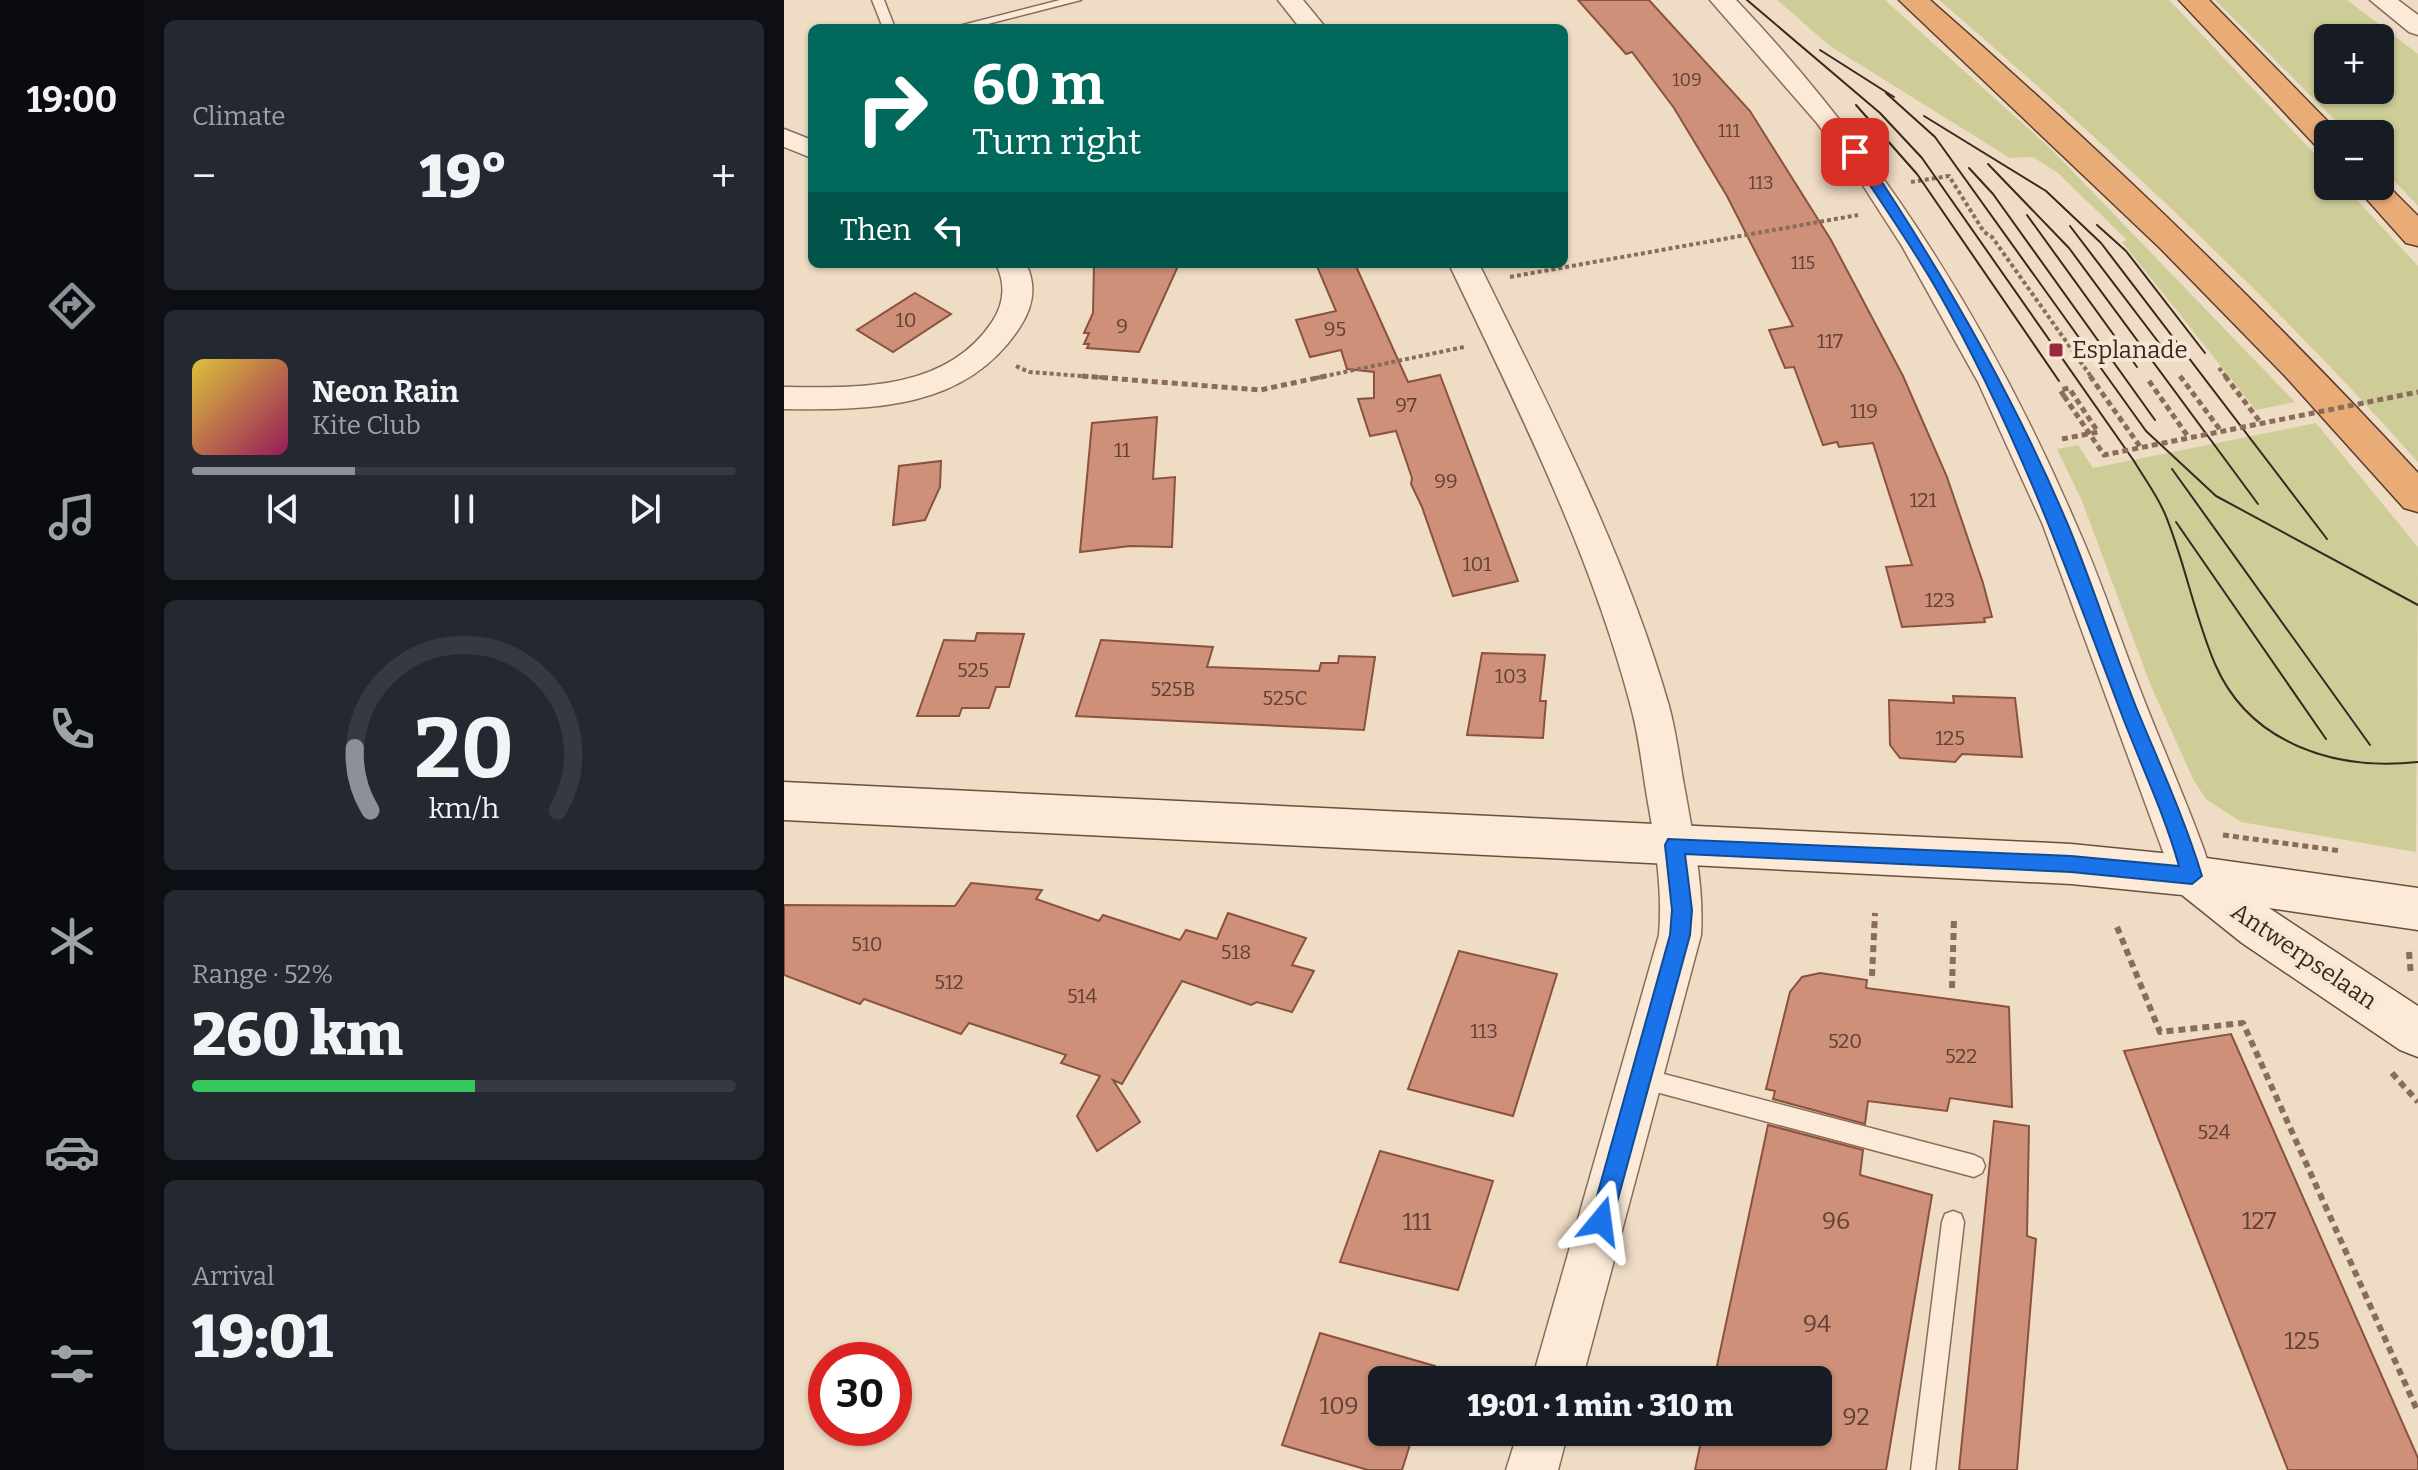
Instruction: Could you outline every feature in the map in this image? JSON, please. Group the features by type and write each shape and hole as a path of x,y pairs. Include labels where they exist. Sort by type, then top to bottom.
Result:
{"highway":[{"path":"1913,0 2117,185 2239,306 2418,498"},
{"path":"2193,0 2314,125"},
{"path":"2384,200 2418,236"}],"main road":[{"path":"784,801 2071,864 2192,876 2418,909"},
{"name":"Antwerpselaan","path":"2192,876 2259,928 2418,1034"}],"street":[{"path":"1290,0 1310,24"},
{"path":"1722,0 1777,57 1855,152 1967,331 2060,526 2127,707 2174,815 2192,876"},
{"path":"2382,0 2418,27"},
{"path":"784,137 808,148"},
{"path":"784,398 888,396 921,388 968,366 998,338 1014,310 1018,282 1013,268"},
{"path":"1466,268 1555,454 1631,643 1651,710 1675,845 1682,910 1680,935 1561,1366"},
{"path":"1532,1470 1539,1446"}],"lane":[{"path":"878,0 887,24"},
{"path":"974,24 1075,0"},
{"path":"1641,1078 1974,1166"},
{"path":"1923,1470 1953,1222"}],"path":[{"path":"1902,184 1949,176 1984,232 1992,237 2141,448"},
{"path":"1568,267 1871,213"},
{"path":"1499,279 1561,268"},
{"path":"1015,365 1029,372 1260,390 1478,344"},
{"path":"2219,368 2261,423"},
{"path":"2180,376 2221,431"},
{"path":"2149,381 2189,438"},
{"path":"2074,436 2098,432 2069,388 2060,390 2064,396 2104,455 2418,392"},
{"path":"1872,976 1875,913"},
{"path":"1952,988 1954,918"},
{"path":"2117,927 2160,1032 2243,1023 2418,1412"}],"shaded area":[{"path":"1777,0 1885,0 2051,149 2295,402 2256,410 2122,242 2127,240 2058,173 2033,157 2010,158 1830,46"},
{"path":"1939,0 2169,0 2314,153 2314,200 2357,200 2418,266 2418,462 2246,281 2064,110"},
{"path":"2215,0 2347,0 2379,24 2314,24 2314,99"},
{"path":"2394,36 2418,54 2418,206 2394,181 2394,120 2335,120 2319,104 2394,104"},
{"path":"2316,423 2418,547 2416,852 2241,822 2206,799 2194,781 2151,686 2082,501 2057,449 2078,445 2093,468"}],"building":[{"path":"1578,0 1649,0 1750,111 1831,240 1903,376 1947,477 1983,583 1992,617 1984,618 1985,622 1902,627 1886,567 1912,565 1873,443 1839,447 1837,442 1823,445 1794,367 1785,368 1769,330 1793,326 1727,196 1674,108 1632,52 1626,54"},
{"path":"1094,268 1177,268 1139,352 1087,348 1089,344 1084,344 1089,333 1084,333 1093,313"},
{"path":"1318,268 1357,268 1408,382 1440,375 1518,581 1453,596 1411,484 1412,478 1396,431 1370,436 1358,399 1374,398 1374,372 1347,369 1341,350 1310,357 1296,320 1336,311"},
{"path":"915,293 951,314 893,352 857,330"},
{"path":"1157,417 1153,479 1175,477 1172,547 1130,546 1080,552 1092,423"},
{"path":"941,461 940,487 925,520 893,525 899,466"},
{"path":"977,633 1024,634 1009,687 996,687 989,708 962,708 959,716 917,716 944,640 975,641"},
{"path":"1101,640 1213,647 1207,667 1319,671 1321,663 1338,663 1339,656 1375,657 1364,730 1076,716"},
{"path":"1482,653 1545,655 1540,701 1546,701 1543,738 1467,735"},
{"path":"1953,696 2015,698 2022,757 1962,754 1955,762 1900,758 1890,745 1889,700 1954,703"},
{"path":"971,883 1042,890 1036,899 1099,921 1103,915 1180,940 1186,930 1217,939 1228,913 1306,938 1292,965 1314,971 1292,1012 1257,1002 1251,1005 1182,981 1122,1084 1113,1080 1140,1122 1097,1151 1077,1116 1100,1076 1061,1063 1066,1055 969,1023 961,1034 864,999 860,1004 784,975 784,905 955,906"},
{"path":"1459,951 1557,974 1513,1116 1408,1089"},
{"path":"1820,973 1867,980 1866,988 2009,1007 2012,1107 1950,1098 1947,1111 1868,1101 1865,1124 1773,1099 1775,1091 1766,1089 1790,992 1802,977"},
{"path":"2231,1034 2418,1458 2418,1470 2288,1470 2124,1051"},
{"path":"1994,1121 2029,1126 2027,1236 2036,1239 2017,1470 1959,1470"},
{"path":"1768,1125 1863,1150 1860,1175 1932,1195 1886,1470 1695,1470 1700,1446 1832,1446 1832,1366 1717,1366"},
{"path":"1380,1151 1493,1181 1458,1290 1340,1262"},
{"path":"1320,1333 1435,1366 1368,1366 1368,1446 1410,1446 1402,1470 1368,1470 1282,1445"}],"tram line":[{"path":"1747,0 1880,113 1922,158 2154,493 2172,532 2215,664 2230,692 2250,715 2273,733 2299,747 2327,756 2387,764 2418,762"},
{"path":"1820,50 1894,97"},
{"path":"1886,93 1935,137 2146,431 2216,496 2418,605"},
{"path":"1856,105 1917,174 2059,381"},
{"path":"1924,116 2046,191 2101,243 2327,539"},
{"path":"1988,164 2069,248 2258,504"},
{"path":"1969,168 1993,194 2155,420"},
{"path":"2027,215 2137,367"},
{"path":"2097,225 2126,251 2205,353"},
{"path":"2070,226 2172,360"},
{"path":"2172,469 2370,745"},
{"path":"2176,522 2326,739"}],"place":[{"name":"Esplanade","path":"2056,350"}],"route":[{"path":"1601,1221 1680,935 1682,910 1675,845 2071,864 2192,876 2174,815 2127,707 2060,526 2021,439 1944,290 1855,152"}]}
